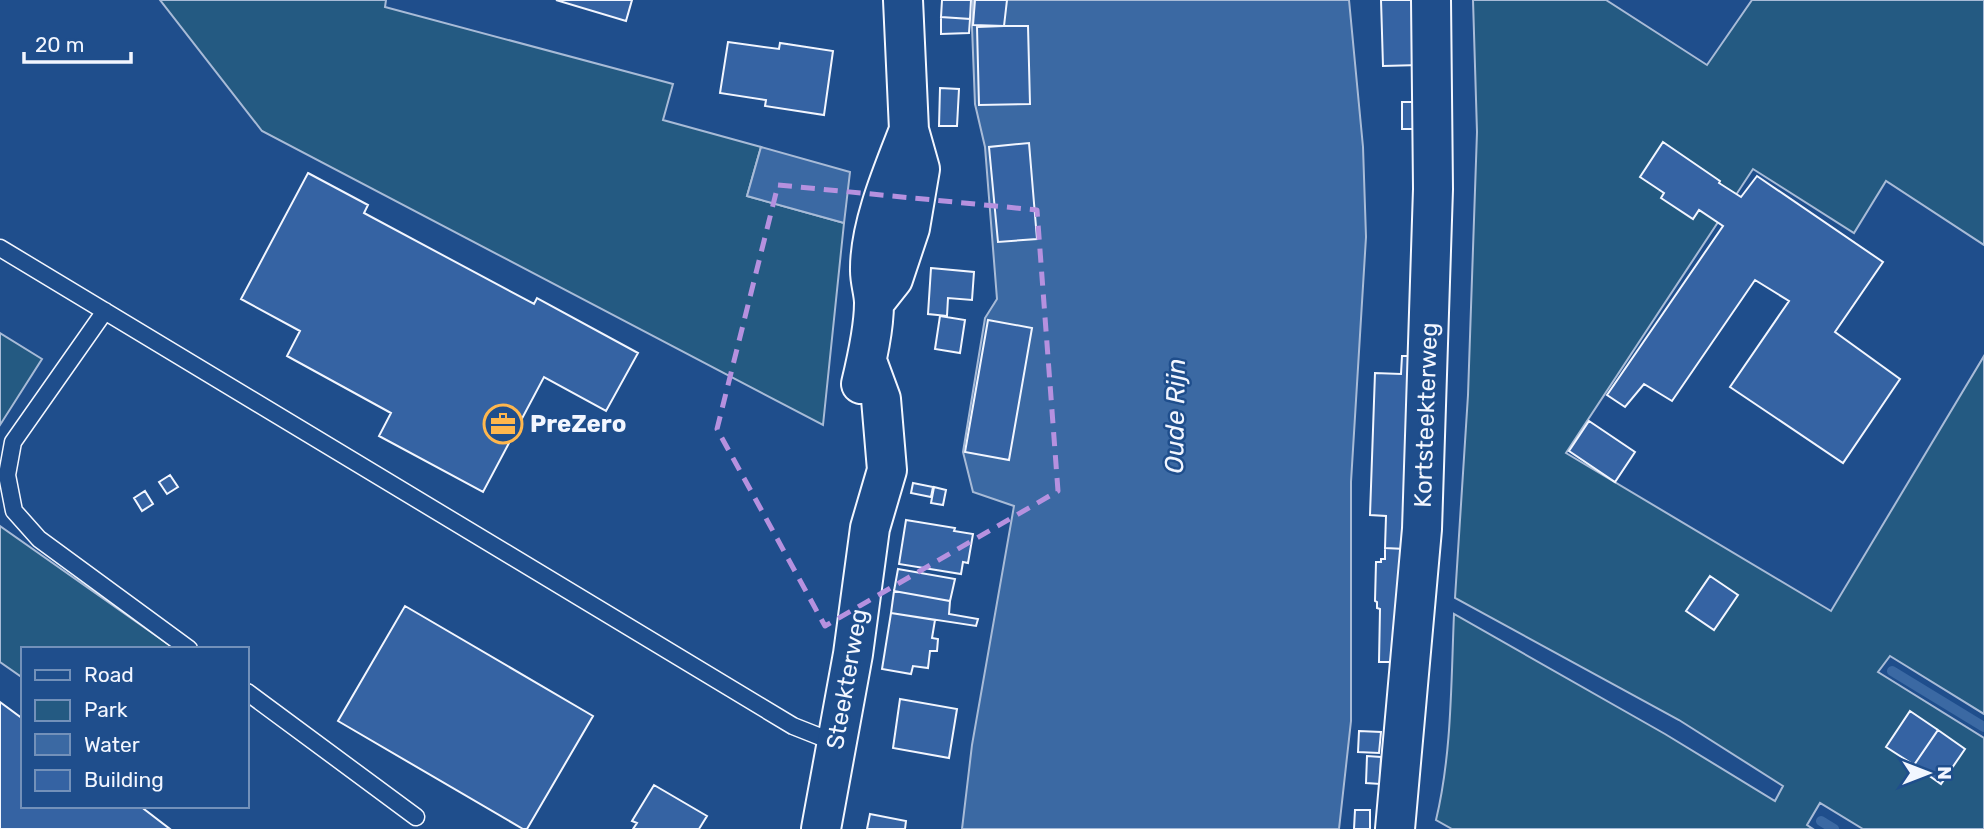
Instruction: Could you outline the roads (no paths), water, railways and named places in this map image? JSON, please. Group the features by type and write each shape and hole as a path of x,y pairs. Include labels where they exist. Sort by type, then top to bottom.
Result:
{"main road":[{"name":"Steekterweg","path":"821,829 853,654 870,528 887,470 881,399 867,360 874,303 870,271 875,229 894,167 909,130 903,0"},
{"name":"Kortsteekterweg","path":"1395,829 1422,529 1433,189 1432,0"}],"lane":[{"path":"0,248 793,726 836,743"},
{"path":"105,311 13,442 7,475 15,510 39,539 185,647"},
{"path":"248,693 416,817"}],"water":[{"name":"Oude Rijn","path":"973,0 1349,0 1363,147 1366,237 1351,482 1351,721 1339,829 962,829 972,745 1014,506 973,492 963,452 985,318 997,299 985,147 975,104"},
{"path":"761,147 850,172 844,223 747,196"}],"waterway":[{"path":"1892,671 1984,727"},
{"path":"1821,821 1834,829"}],"place":[{"name":"PreZero","path":"503,424"}]}
